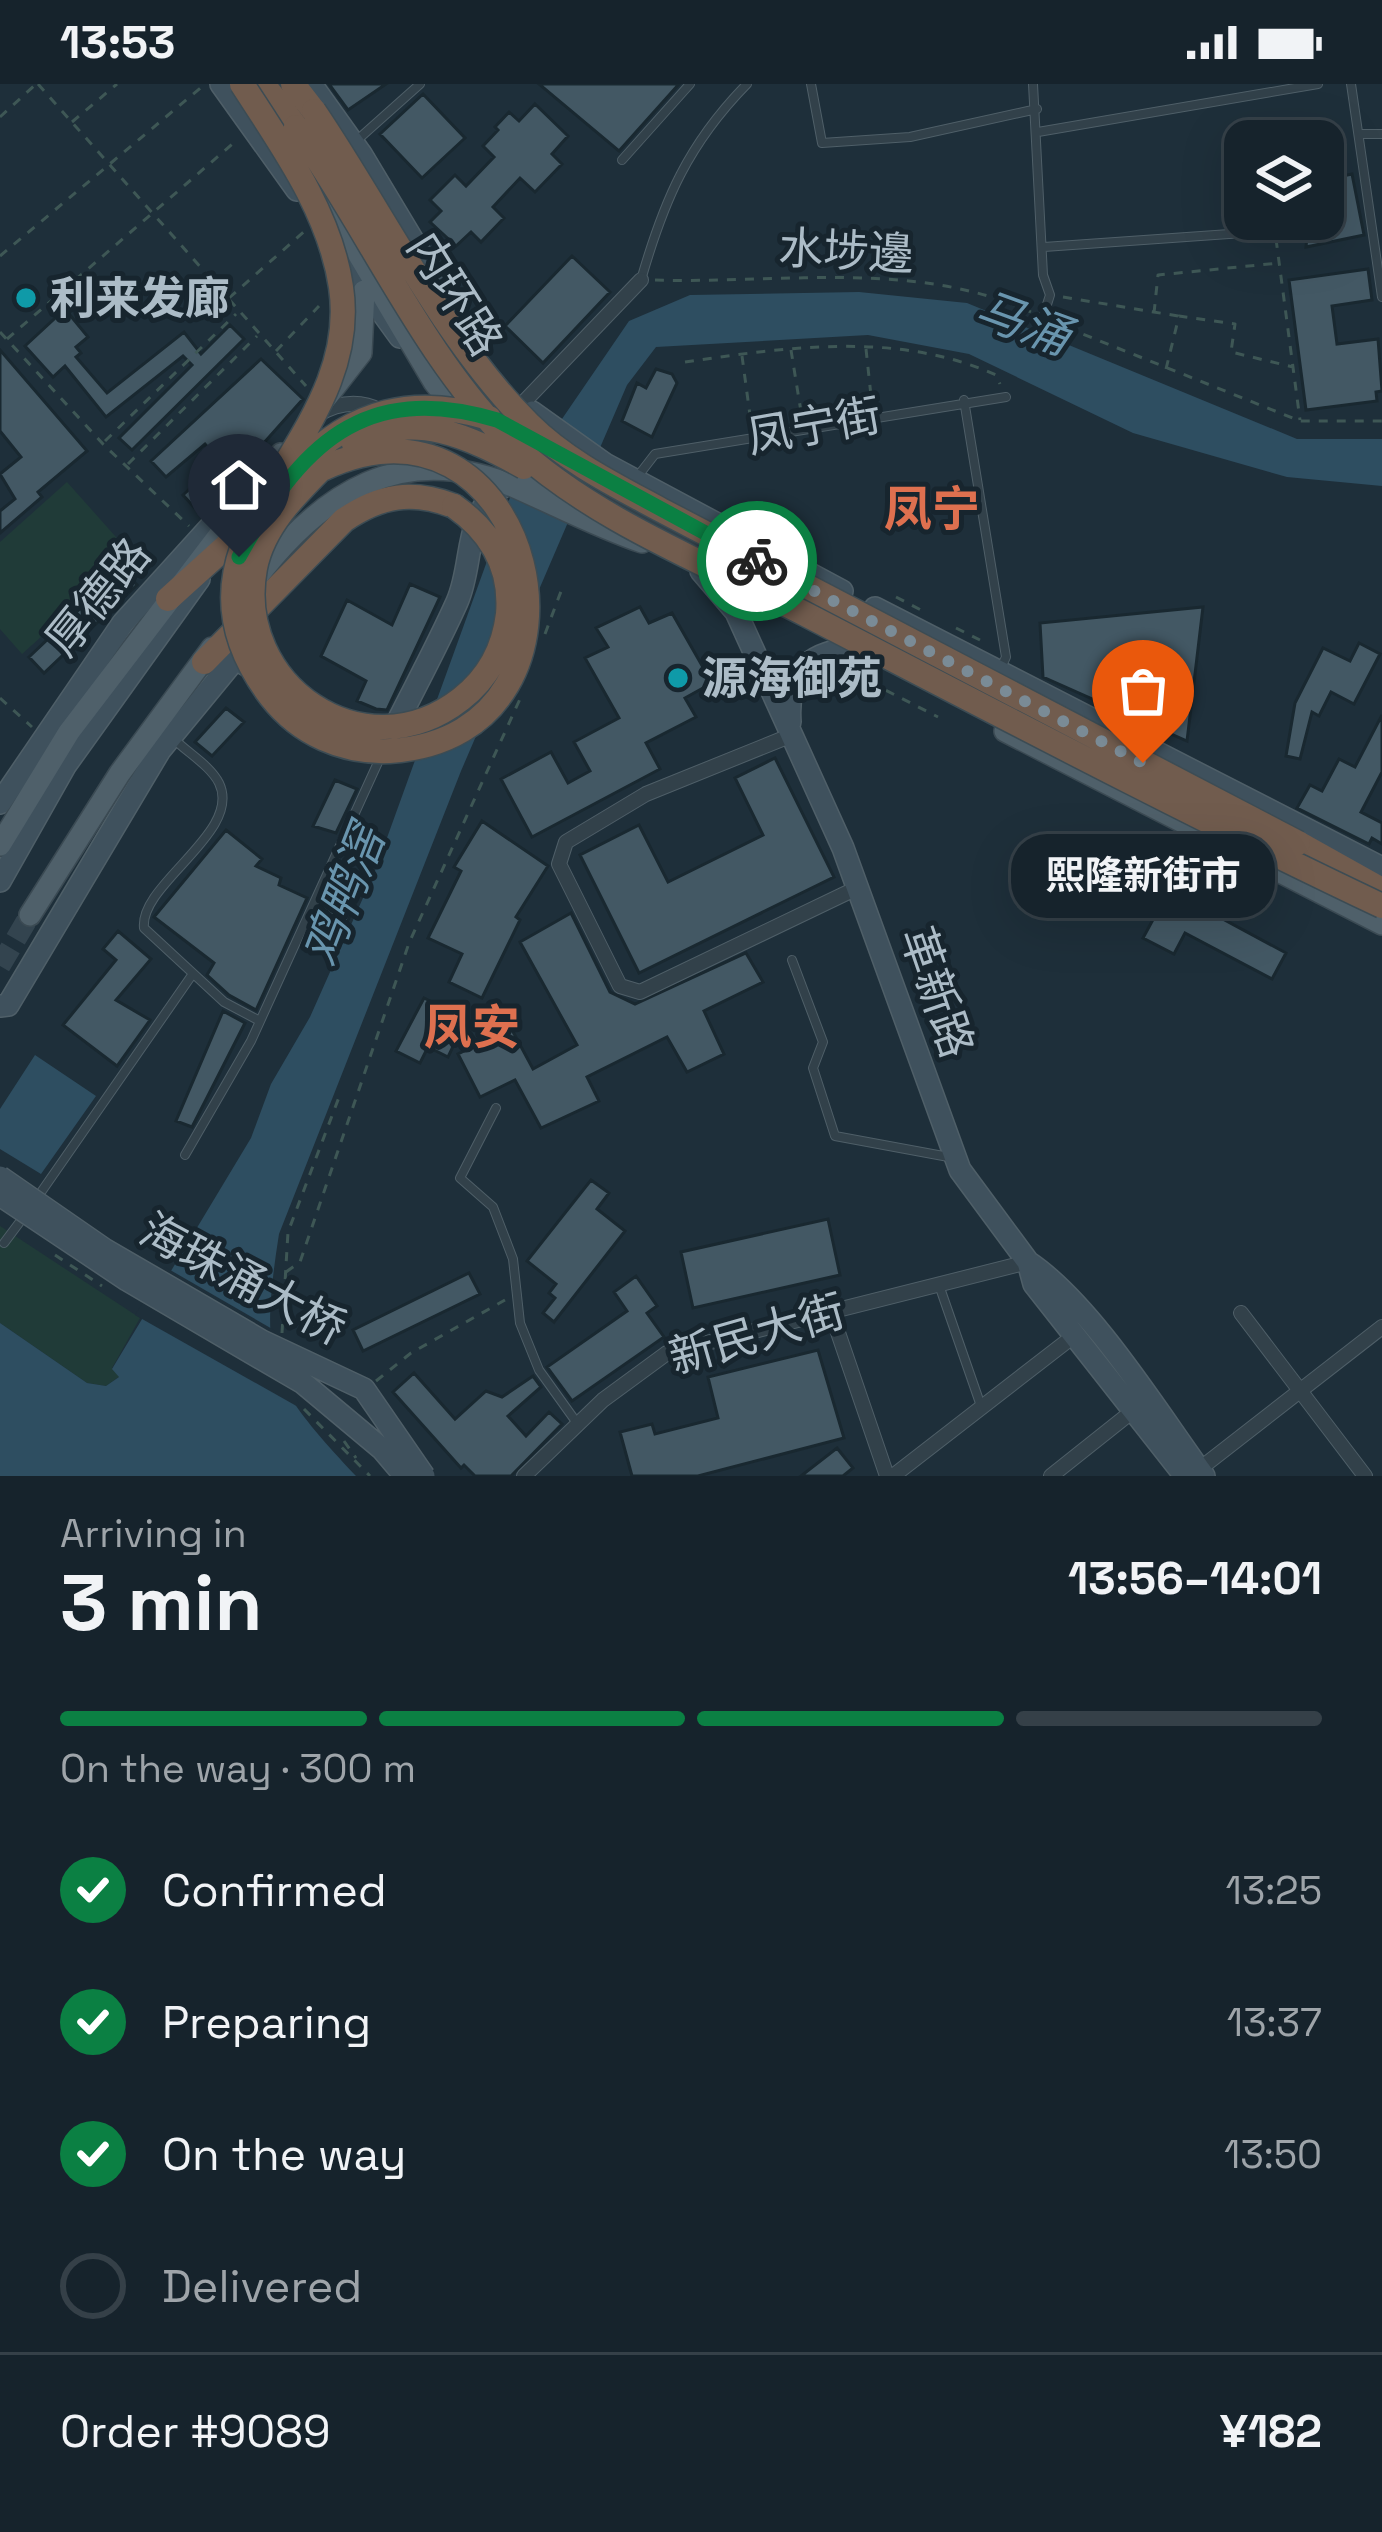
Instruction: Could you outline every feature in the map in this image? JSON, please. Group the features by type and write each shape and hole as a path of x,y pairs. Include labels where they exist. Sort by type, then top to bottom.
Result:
{"highway":[{"path":"168,599 228,556 311,474 364,450 424,454 483,490 506,521 530,586 524,648 498,694 458,729 408,748 356,748 308,732 280,709 254,675 238,640 228,556 262,496 302,443 332,385 342,319 334,255 316,209 245,84"},
{"name":"内环路","path":"262,84 352,210 459,382 513,445 1185,811 1382,906"},
{"name":"内环路","path":"293,84 484,374 589,489 1298,843 1382,880"},
{"path":"228,556 318,447 348,425 393,408 462,410 497,420 589,489"},
{"path":"204,662 303,565 344,520 379,500 417,495 454,506 484,531 504,568 507,617 489,669 466,695 421,722 368,728 309,706 284,681 262,644 254,618 255,566 273,524 337,454 362,439 390,431 453,431 589,489"},
{"path":"235,659 303,565"},
{"path":"1185,811 1382,920"},
{"path":"1298,843 1382,893"}],"main road":[{"path":"245,84 331,204 421,359 470,428 515,478"},
{"path":"279,84 374,215 455,350 494,399 654,546 853,640 992,693 1060,728 1261,862 1382,920"},
{"path":"0,845 69,732 361,353 364,291"},
{"path":"30,915 120,773 204,662 272,560 306,520 360,482 442,472 589,489 1060,728 1382,880"}],"street":[{"path":"221,84 364,291 421,359 538,437"},
{"path":"315,90 354,143 479,350 523,403 538,437"},
{"path":"315,90 346,174"},
{"path":"374,215 434,275"},
{"path":"523,403 641,280"},
{"path":"306,421 329,408 356,403 394,420 407,443 400,458 360,482"},
{"name":"厚德路","path":"0,803 123,623 199,535 278,458"},
{"path":"2,1008 171,736 235,659 334,728 389,739 460,596 470,541 486,502 515,478"},
{"path":"589,489 634,481 992,693"},
{"path":"589,489 853,640"},
{"name":"厚德路","path":"0,881 77,747 228,556"},
{"name":"革新路","path":"700,571 736,612 859,887 956,1159 1028,1262 1061,1290 1195,1474"},
{"path":"853,640 803,665 790,700 792,735 646,794 566,842 560,864 620,986 640,992 859,887"},
{"path":"1060,728 1382,868"},
{"path":"1060,728 1342,877 1382,893"},
{"path":"1261,862 1342,877"},
{"name":"海珠涌大桥","path":"0,1177 104,1249 262,1341 345,1376 372,1400 424,1476"},
{"name":"海珠涌大桥","path":"0,1196 112,1270 303,1383 382,1448 405,1476"},
{"name":"革新路","path":"1028,1262 1034,1284 1134,1410 1195,1474"},
{"name":"新民大街","path":"524,1476 578,1424 668,1353 1028,1262"},
{"path":"831,1312 890,1476 1075,1335"},
{"path":"1241,1313 1365,1476"},
{"path":"1195,1474 1382,1327"},
{"path":"1051,1476 1134,1410"}],"lane":[{"path":"354,143 420,84"},
{"path":"622,160 690,84"},
{"path":"641,280 663,201 713,119 747,84"},
{"path":"811,84 822,143 910,137 1037,109"},
{"path":"1033,84 1050,295 1043,317"},
{"path":"1038,132 1318,84"},
{"path":"1351,84 1382,297"},
{"path":"1359,134 1382,134"},
{"path":"1044,248 1224,236"},
{"name":"凤宁街","path":"634,481 655,454 803,426 1006,397"},
{"path":"964,400 1006,657 992,693"},
{"path":"171,736 219,782 222,806 210,829 151,905 144,928 192,975 258,1020"},
{"path":"185,1155 258,1020 389,739"},
{"path":"792,960 823,1042 813,1068 835,1136 956,1159"},
{"path":"4,1243 192,975"},
{"path":"496,1108 460,1178 493,1207 520,1292 520,1324 539,1370 578,1424"},
{"path":"939,1285 981,1408"}],"path":[{"path":"0,117 37,84 316,396"},
{"path":"71,123 116,84"},
{"path":"0,256 105,163 205,84"},
{"path":"8,339 252,127"},
{"path":"227,299 317,220"},
{"path":"1276,240 1300,422 1382,422"},
{"path":"1154,313 1158,275 1280,263"},
{"name":"水埗邊","path":"641,280 760,275 912,283 997,296 1300,422"},
{"path":"1050,295 1235,324 1231,352 1293,367"},
{"path":"275,353 322,302"},
{"path":"103,444 238,313"},
{"path":"1166,370 1179,316"},
{"path":"0,332 103,444 194,531"},
{"path":"126,465 259,335"},
{"path":"866,347 873,416"},
{"path":"685,362 791,349 866,347 976,366 996,375 1006,397"},
{"path":"791,349 803,426"},
{"path":"742,354 753,437"},
{"path":"541,644 563,586"},
{"path":"896,597 980,640"},
{"path":"854,674 938,717"},
{"path":"286,1272 299,1262 409,943 527,682"},
{"path":"0,698 37,732"},
{"path":"282,1340 288,1232 341,1092"},
{"path":"371,1384 411,1353 520,1292"},
{"path":"299,1401 313,1422 360,1464"},
{"path":"346,1444 370,1476"}],"green space":[{"path":"67,482 132,555 22,654 0,629 0,542"},
{"path":"0,1226 140,1318 112,1368 120,1376 106,1386 87,1383 0,1323"}],"water":[{"path":"859,292 967,303 1297,439 1382,439 1382,486 1287,477 1133,433 969,354 868,335 656,347 627,385 461,771 279,1234 270,1313 277,1368 304,1417 356,1476 0,1476 0,1323 87,1383 106,1386 119,1377 112,1369 251,1138 271,1084 310,1017 375,871 512,492 629,321 690,295"},
{"path":"35,1055 96,1096 41,1174 0,1149 0,1109"}],"pier":[{"path":"165,1267 274,1330 300,1408 135,1315"}],"building":[{"path":"329,84 386,84 348,110"},
{"path":"539,84 679,84 619,151"},
{"path":"423,94 465,138 422,178 380,134"},
{"path":"535,104 568,136 552,154 562,164 535,192 520,178 493,207 504,218 481,242 471,232 456,246 430,222 441,211 430,200 455,175 466,186 494,157 483,146 498,130 495,127 509,112 519,121"},
{"path":"1352,174 1364,235 1344,239 1344,176"},
{"path":"1307,240 1340,240 1306,247"},
{"path":"572,256 610,292 543,363 505,326"},
{"path":"1368,269 1372,300 1332,306 1337,344 1378,339 1382,391 1376,392 1377,401 1306,410 1289,280"},
{"path":"65,309 88,337 76,347 81,353 76,357 107,393 184,332 201,354 230,325 244,339 132,450 119,438 192,365 183,356 106,417 65,366 53,377 25,346"},
{"path":"0,350 87,451 38,492 42,497 0,533 0,511 15,499 0,474 21,457 0,431"},
{"path":"261,359 303,399 245,464 248,467 235,477 230,472 194,507 183,495 220,461 205,444 166,477 151,461"},
{"path":"656,369 672,374 677,383 652,437 622,421 637,383 646,388"},
{"path":"122,569 137,585 44,673 29,657"},
{"path":"410,584 440,597 387,710 376,709 357,701 366,681 321,656 347,600 392,625"},
{"path":"640,607 649,623 672,613 712,683 685,698 696,717 646,743 660,769 532,837 501,779 551,752 568,783 590,771 574,742 619,718 585,658 608,647 596,628"},
{"path":"1203,607 1187,741 1043,677 1040,623"},
{"path":"1359,643 1380,654 1354,704 1331,692 1319,716 1312,712 1300,759 1286,756 1295,703 1323,648 1350,661"},
{"path":"226,708 244,722 212,756 195,742"},
{"path":"1382,715 1382,772 1361,812 1382,823 1382,844 1372,838 1369,844 1297,808 1310,785 1322,791 1339,759 1355,767"},
{"path":"775,758 834,877 639,973 580,855 639,825 668,882 763,835 735,778"},
{"path":"335,780 357,789 336,833 313,826"},
{"path":"482,821 548,866 516,917 520,920 482,998 449,982 462,954 428,938 461,871 454,867"},
{"path":"226,830 262,859 256,866 281,878 279,885 307,898 256,1010 207,975 214,963 154,917"},
{"path":"335,877 362,888 333,955 304,945"},
{"path":"1169,890 1286,953 1272,979 1185,933 1174,954 1143,938"},
{"path":"571,913 610,992 635,1004 746,953 763,982 704,1011 724,1054 687,1072 667,1037 587,1077 599,1101 541,1128 515,1080 480,1097 458,1054 511,1028 533,1069 577,1045 520,942"},
{"path":"118,931 151,959 116,1000 150,1020 117,1066 63,1025 116,960 103,949"},
{"path":"424,998 444,1008 440,1017 462,1028 448,1057 428,1047 420,1063 396,1051"},
{"path":"223,1011 245,1023 192,1127 176,1121"},
{"path":"591,1180 609,1193 597,1209 625,1231 554,1322 543,1313 555,1298 549,1293 556,1284 527,1261"},
{"path":"828,1219 840,1275 693,1308 681,1252"},
{"path":"469,1273 480,1294 363,1351 353,1330"},
{"path":"636,1276 657,1306 647,1313 664,1337 572,1401 547,1367 627,1311 614,1292"},
{"path":"818,1350 844,1438 698,1476 632,1476 620,1432 652,1424 655,1434 718,1418 708,1377"},
{"path":"414,1373 455,1419 486,1391 502,1397 533,1376 541,1387 508,1416 526,1436 549,1412 562,1424 511,1476 475,1476 464,1465 461,1468 393,1392"},
{"path":"837,1448 853,1468 843,1476 801,1476"}],"tunnel":[{"path":"0,966 30,915"}],"way so far":[{"path":"757,561 1143,763"}],"place":[{"name":"利来发廊","path":"26,298"},
{"name":"源海御苑","path":"678,678"},
{"name":"熙隆新街市","path":"1143,763"}],"district":[{"name":"凤宁","path":"932,509"},
{"name":"凤安","path":"472,1027"}],"route":[{"path":"239,557 266,508 318,447 367,416 393,408 433,406 497,420 528,434 757,561"}],"water label":[{"name":"马涌","path":"1023,323"},
{"name":"鸡鸭滘","path":"344,896"}]}
